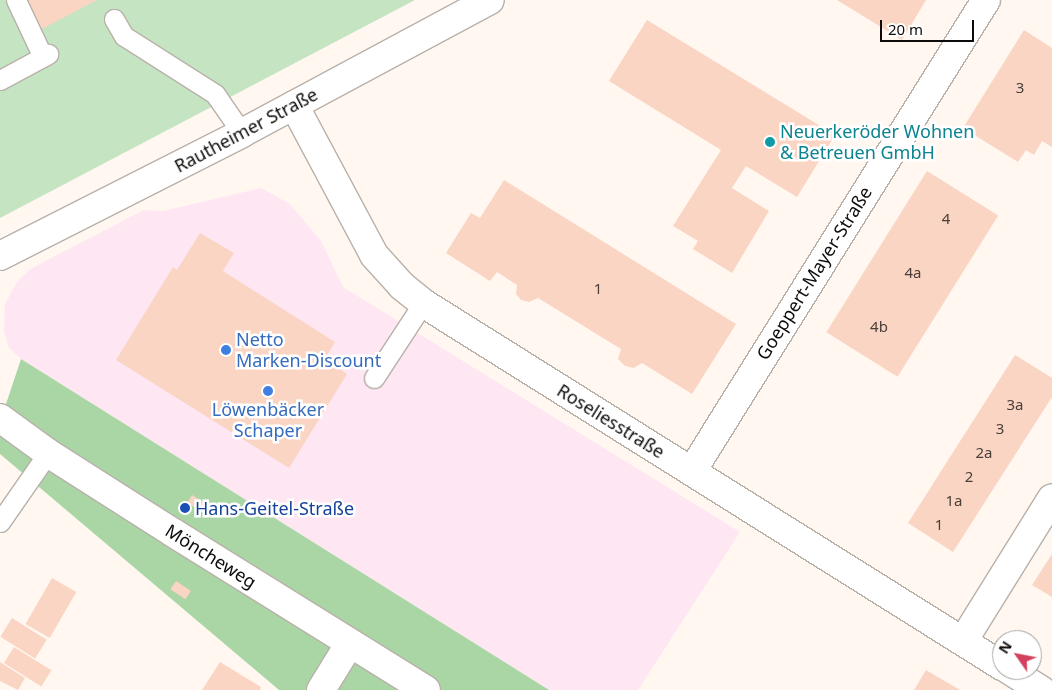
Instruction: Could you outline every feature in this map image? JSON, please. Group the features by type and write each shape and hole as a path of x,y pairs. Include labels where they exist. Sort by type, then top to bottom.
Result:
{"street":[{"name":"Rautheimer Straße","path":"0,256 294,105 490,0"},
{"name":"Goeppert-Mayer-Straße","path":"692,471 986,0"},
{"name":"Roseliesstraße","path":"294,105 374,255 402,286 423,302 992,660"},
{"name":"Möncheweg","path":"0,418 48,453 426,690"},
{"path":"963,641 1052,498"},
{"path":"321,690 350,643"},
{"path":"1025,680 1041,690"}],"lane":[{"path":"0,80 46,55 16,0"},
{"path":"114,19 124,36 215,94 242,132"},
{"path":"374,378 423,302"},
{"path":"0,522 48,453"}],"shaded area":[{"path":"261,188 290,204 321,241 343,287 740,532 638,690 549,690 21,359 9,348 4,332 5,304 17,282 30,269 144,210 163,211"}],"green space":[{"path":"0,0 415,0 0,218"},
{"path":"21,359 549,690 279,690 0,454 0,422"}],"building":[{"path":"22,0 97,0 38,31"},
{"path":"837,0 926,0 902,40"},
{"name":"Neuerkeröder Wohnen & Betreuen GmbH","path":"647,20 835,135 797,197 746,166 732,188 769,211 732,273 693,249 698,241 673,226 721,150 609,81"},
{"path":"1024,30 1052,48 1052,147 1042,141 1034,155 1026,150 1018,162 963,128"},
{"path":"927,171 998,216 898,377 826,332"},
{"path":"504,180 736,324 692,394 642,363 634,368 625,366 618,359 621,349 538,298 529,302 521,300 516,294 517,285 497,272 490,281 446,253 471,213 480,218"},
{"name":"Netto Marken-Discount","path":"200,233 234,253 223,271 335,342 325,359 347,374 289,468 116,360 173,267 177,270"},
{"path":"1015,355 1052,378 1052,397 953,552 908,523"},
{"path":"192,495 208,505 203,513 187,503"},
{"path":"1052,554 1052,597 1032,585"},
{"path":"52,578 76,592 50,638 26,624"},
{"path":"176,581 191,591 185,599 170,589"},
{"path":"12,618 47,640 35,658 0,637"},
{"path":"14,647 51,670 41,686 4,663"},
{"path":"0,662 25,678 18,690 0,681"},
{"path":"220,662 261,687 260,690 202,690"},
{"path":"926,670 960,690 914,690"}],"place":[{"name":"Neuerkeröder Wohnen & Betreuen GmbH","path":"770,142"},
{"name":"Netto Marken-Discount","path":"226,350"},
{"name":"Löwenbäcker Schaper","path":"268,391"},
{"name":"Hans-Geitel-Straße","path":"185,508"}]}
